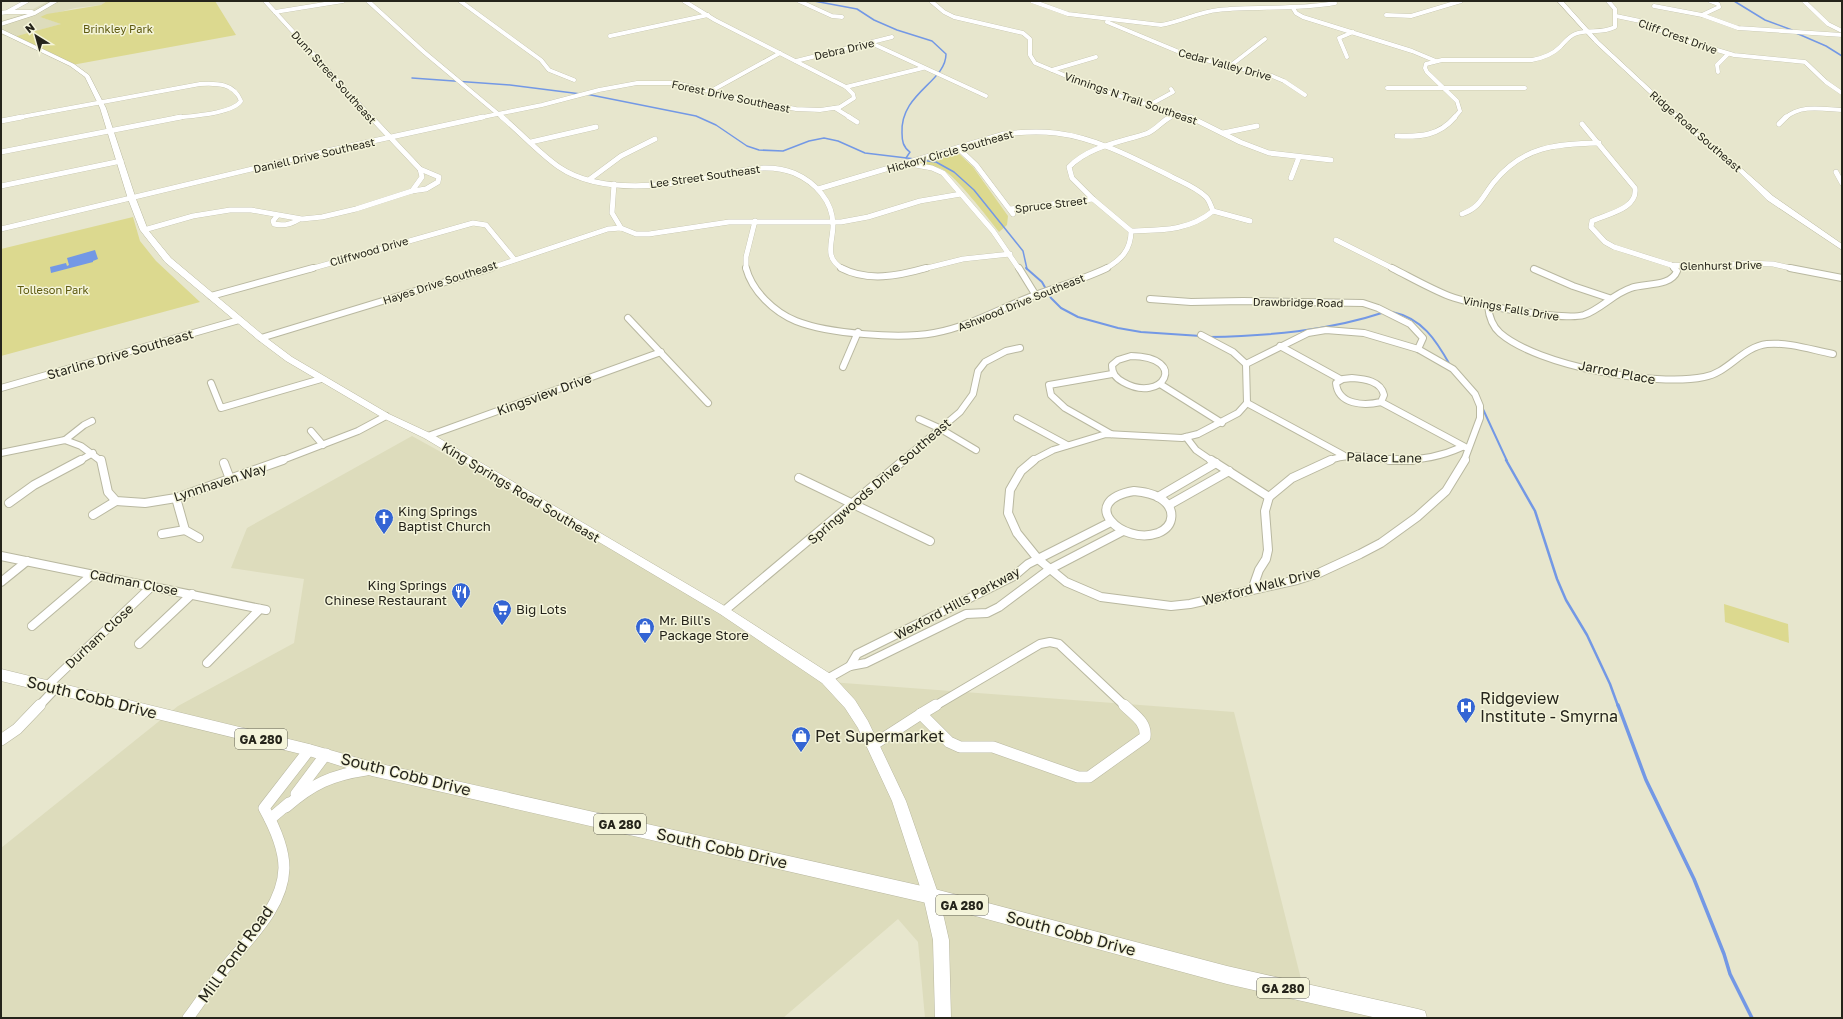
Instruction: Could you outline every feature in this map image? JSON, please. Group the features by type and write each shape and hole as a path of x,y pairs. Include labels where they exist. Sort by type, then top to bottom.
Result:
{"main road":[{"name":"South Cobb Drive","path":"1,675 230,732 326,754 372,769 931,896 1227,975 1418,1018"}],"street":[{"path":"7,12 27,1"},
{"path":"1,23 32,12 51,1"},
{"path":"1,23 33,14 56,1"},
{"name":"Dunn Street Southeast","path":"144,230 226,210 254,210 277,216 298,219 326,216 412,191 430,188 438,182 439,177 420,169 388,137 265,1"},
{"path":"275,12 343,1"},
{"name":"Lee Street Southeast","path":"368,1 404,34 559,167 576,175 614,184 641,185 669,183 714,176 750,168 768,167 794,173 818,189 828,202 833,223 830,249 832,259 841,268 865,276 892,277 911,273 948,261 1010,254"},
{"path":"460,1 541,60 548,70 574,80"},
{"path":"684,1 846,87 923,68"},
{"path":"799,1 832,16 842,17"},
{"name":"Vinnings N Trail Southeast","path":"931,1 954,18 1023,33 1030,39 1029,52 1031,59 1052,70 1100,90 1180,113 1240,142 1270,153 1299,158 1331,160"},
{"path":"1032,1 1068,14 1099,19 1161,25 1174,23 1196,14 1222,10 1248,7 1316,7 1335,3"},
{"path":"1386,15 1411,16 1461,1"},
{"name":"Ridge Road Southeast","path":"1560,1 1588,33 1696,133 1744,173 1770,198 1841,246"},
{"path":"1397,136 1426,136 1434,134 1452,120 1460,111 1457,101 1424,68 1426,64 1436,61 1543,59 1555,53 1571,35 1610,30 1615,27 1617,13 1614,6 1608,1"},
{"path":"1702,15 1719,7 1718,4 1710,1"},
{"path":"1804,1 1828,24 1842,30"},
{"path":"1654,6 1702,15 1731,26 1751,29 1842,35"},
{"path":"1293,8 1296,13 1303,17 1412,51 1436,61"},
{"path":"1,13 32,12"},
{"path":"610,36 708,15"},
{"name":"Cliff Crest Drive","path":"1616,16 1640,21 1666,34 1728,54 1805,62 1826,82 1842,93"},
{"name":"Cedar Valley Drive","path":"1099,19 1188,56 1272,76 1284,81 1306,95"},
{"name":"King Springs Road Southeast","path":"1,31 76,67 89,79 100,102 121,161 132,199 144,230 168,260 260,338 289,359 321,379 386,416 428,436 724,611 827,679 850,704 873,745 899,801 931,896 941,940 943,1018"},
{"path":"1347,57 1338,38 1353,32"},
{"name":"Debra Drive","path":"796,61 892,37"},
{"path":"1230,66 1265,39"},
{"path":"871,43 986,96"},
{"path":"711,91 780,53"},
{"path":"1718,72 1717,65 1728,54"},
{"path":"1052,70 1096,57"},
{"name":"Forest Drive Southeast","path":"498,114 637,83 665,82 792,109 817,110 834,108 850,102 854,98 853,94 846,87"},
{"path":"1,121 200,84 230,86 240,97 241,101 238,105 220,112 110,130 1,152"},
{"path":"1387,88 1525,88"},
{"path":"1151,104 1173,92 1171,89"},
{"path":"834,108 857,122"},
{"path":"1779,124 1787,114 1802,108 1842,110"},
{"path":"1180,113 1162,122 1154,130 1079,157 1069,167 1072,178 1093,199 1131,231 1188,227 1201,221 1213,211 1250,221"},
{"name":"Daniell Drive Southeast","path":"1,229 388,137 498,114"},
{"name":"Glenhurst Drive","path":"1582,124 1635,188 1636,195 1634,200 1628,205 1592,221 1591,227 1605,242 1671,265 1704,267 1746,263 1774,264 1842,278"},
{"path":"1223,133 1257,126"},
{"path":"531,142 596,127"},
{"name":"Hickory Circle Southeast","path":"818,189 1004,134 1029,131 1071,134 1106,147 1198,191 1208,199 1213,211"},
{"path":"590,179 604,166 626,152 655,139"},
{"path":"1462,214 1474,210 1481,204 1486,192 1496,180 1518,160 1530,152 1558,144 1599,144"},
{"name":"Spruce Street","path":"958,148 976,165 1012,212 1093,199"},
{"path":"1291,178 1299,158"},
{"path":"1,186 121,161"},
{"path":"908,163 940,171 993,231 1010,254 1035,294"},
{"path":"412,191 422,177 420,169"},
{"path":"1836,172 1842,183"},
{"path":"614,184 612,213 620,228 636,234 664,234 710,224 755,220 833,223 858,220 908,204 961,194"},
{"name":"Dunn Street Southeast","path":"277,216 273,221 274,224 279,226 292,223 298,219"},
{"name":"Ashwood Drive Southeast","path":"755,220 745,266 749,278 755,286 782,314 797,322 816,326 858,332 915,335 932,334 985,318 1035,294 1064,286 1115,262 1128,250 1131,241 1131,231"},
{"name":"Cliffwood Drive","path":"210,296 473,223 486,225 514,259"},
{"name":"Hayes Drive Southeast","path":"260,338 608,229 620,228"},
{"name":"Vinings Falls Drive","path":"1336,240 1449,296 1488,306 1565,317 1582,316 1596,309 1609,298 1632,287 1666,281 1675,276 1677,271 1671,265"},
{"path":"1534,269 1573,286 1609,298"},
{"name":"Drawbridge Road","path":"1150,299 1191,302 1243,301 1363,303 1378,308 1410,324 1423,338 1418,349"},
{"name":"Jarrod Place","path":"1488,306 1489,315 1493,324 1501,334 1523,348 1551,358 1634,378 1673,381 1693,379 1714,374 1753,347 1769,344 1792,346 1833,354"},
{"path":"628,318 708,403"},
{"name":"Starline Drive Southeast","path":"1,388 239,320"},
{"name":"Wexford Walk Drive","path":"1112,434 1082,440 1033,460 1021,471 1010,490 1008,513 1017,533 1038,559 1066,582 1101,597 1171,606 1190,604 1319,573 1381,543 1417,517 1446,491 1467,456 1466,447 1480,418 1480,406 1475,394 1453,369 1418,349 1364,334 1326,330 1308,333 1246,364"},
{"path":"844,367 858,332"},
{"path":"1112,374 1049,384 1051,395 1065,408 1112,434 1186,437 1198,434 1222,423 1238,413 1247,403 1248,372 1246,364 1233,352 1201,335"},
{"path":"1280,346 1340,379 1358,377 1376,384 1385,393 1381,402"},
{"name":"Springwoods Drive Southeast","path":"724,611 939,428 960,412 973,394 978,371 985,362 1006,351 1020,348"},
{"name":"Kingsview Drive","path":"428,436 661,352"},
{"path":"1131,356 1148,358 1162,365 1166,370 1167,375 1165,380 1160,384 1152,387 1133,387 1124,384 1112,374 1111,369 1113,365 1123,358 1131,356"},
{"path":"211,383 221,408 321,379"},
{"path":"1340,379 1336,383 1335,388 1338,394 1345,399 1364,405 1381,402 1466,447"},
{"path":"1160,384 1222,423"},
{"path":"1247,403 1261,412 1343,455"},
{"name":"Lynnhaven Way","path":"116,501 145,503 176,498 323,446 358,431 386,416"},
{"path":"1017,418 1067,445"},
{"path":"920,419 939,428 976,450"},
{"path":"1,453 65,440 84,425 92,421"},
{"path":"311,431 323,446"},
{"path":"1186,437 1196,450 1269,497 1265,509 1268,535 1267,558 1258,572 1252,590"},
{"path":"65,440 81,446 101,459 108,492 116,501 93,515"},
{"name":"Palace Lane","path":"1269,497 1292,478 1343,455 1391,460 1413,460 1436,456 1466,447"},
{"path":"9,503 34,485 93,453"},
{"path":"224,463 230,479"},
{"path":"1158,497 1216,463"},
{"path":"1169,505 1229,471"},
{"path":"799,478 930,541"},
{"path":"1134,491 1146,492 1158,497 1169,505 1172,513 1172,521 1167,528 1158,533 1147,535 1123,531 1111,522 1106,513 1106,505 1112,497 1134,491"},
{"path":"176,498 185,530"},
{"name":"Wexford Hills Parkway","path":"850,666 858,654 1014,576 1038,559 1111,522"},
{"path":"162,534 185,530 199,538"},
{"name":"Wexford Hills Parkway","path":"827,679 850,666 866,663 966,614 987,613 999,607 1050,569 1123,531"},
{"name":"Cadman Close","path":"1,556 192,594 263,610 207,662"},
{"path":"1,582 27,561"},
{"path":"32,626 93,574"},
{"name":"Durham Close","path":"1,740 17,728 51,687 152,586"},
{"path":"139,644 192,594"},
{"path":"917,624 926,634"},
{"path":"873,745 922,714 1040,644 1050,642 1059,644 1084,666 1144,724 1146,730 1145,737 1089,777 1078,777 993,747 960,747 949,742 922,714"},
{"name":"Mill Pond Road","path":"188,1018 256,931 270,909 278,891 284,869 280,842 264,808 309,750"},
{"path":"286,807 326,754"},
{"path":"270,819 302,792 327,778 372,769"}],"shaded area":[{"path":"48,1 107,1 101,5 75,8 40,17 62,24 13,37 1,35 1,21 24,14"},
{"path":"412,436 522,497 717,611 830,682 1234,712 1303,987 1423,1018 925,1018 918,942 898,919 783,1018 1,1018 1,848 178,706 294,643 304,579 231,568 247,528"}],"green space":[{"name":"Brinkley Park","path":"107,1 215,1 236,35 72,65 13,37 61,24 40,17 47,14 101,5"},
{"path":"956,151 973,167 1008,216 1007,225 999,232 972,198 948,173 939,168 918,163"},
{"name":"Tolleson Park","path":"133,217 140,241 156,261 200,302 1,356 1,249"},
{"path":"1724,604 1788,624 1789,643 1725,622"}],"water":[{"path":"95,250 98,259 93,262 51,273 50,267 66,263 67,266 69,265 67,258"}],"waterway":[{"path":"814,1 857,9 874,20 897,30 932,41 946,54 944,64 939,73 915,98 903,119 902,133 904,146 910,152 906,158"},
{"path":"1734,1 1765,20 1792,30"},
{"path":"1796,33 1826,46 1842,56"},
{"path":"412,78 510,85 581,94"},
{"path":"586,94 696,116 716,125 747,146 759,150 783,151 809,141 824,138 838,141 865,153 906,158"},
{"path":"906,158 915,159"},
{"path":"920,160 936,162 954,172 974,190 1023,251 1027,269"},
{"path":"1027,269 1042,282 1051,298 1061,308 1078,317 1118,328 1141,332 1201,336"},
{"path":"1208,337 1275,334 1320,328 1342,324 1385,312"},
{"path":"1392,312 1412,319 1427,331 1450,365"},
{"path":"1482,407 1507,461"},
{"path":"1506,460 1535,511 1557,579 1566,600 1587,635 1610,684 1618,706"},
{"path":"1618,705 1646,780 1694,879 1724,954 1730,974 1752,1018"}],"place":[{"name":"King Springs Baptist Church","path":"384,535"},
{"name":"King Springs Chinese Restaurant","path":"461,609"},
{"name":"Big Lots","path":"502,626"},
{"name":"Mr. Bill's Package Store","path":"645,644"},
{"name":"Ridgeview Institute - Smyrna","path":"1466,724"},
{"name":"Pet Supermarket","path":"801,753"}]}
